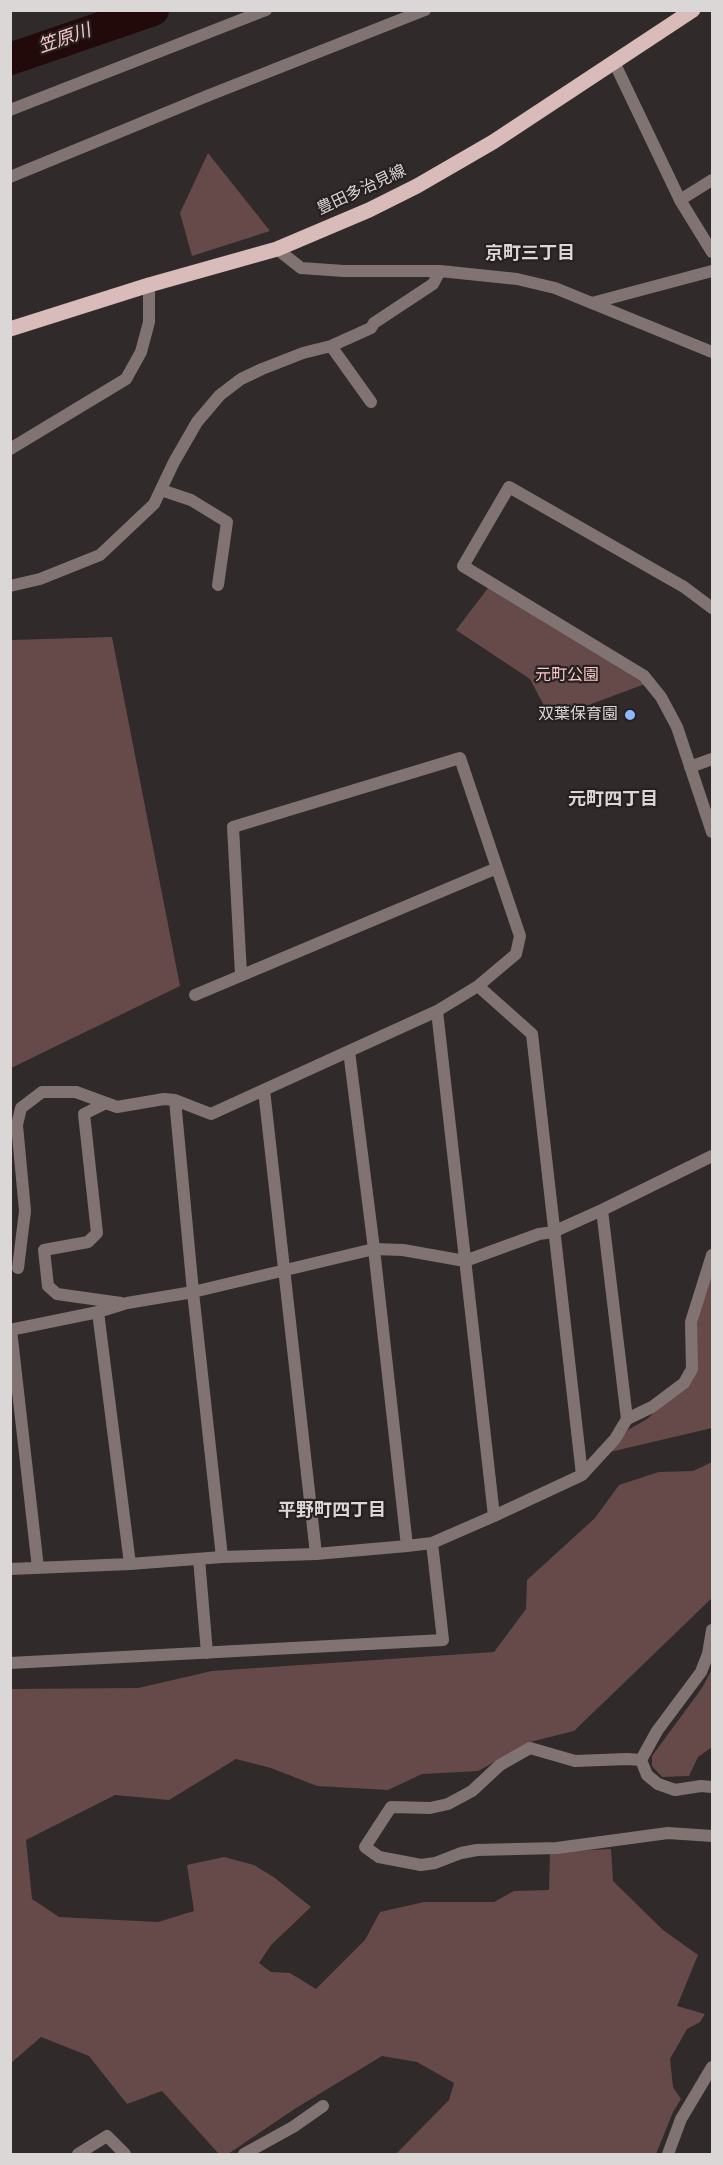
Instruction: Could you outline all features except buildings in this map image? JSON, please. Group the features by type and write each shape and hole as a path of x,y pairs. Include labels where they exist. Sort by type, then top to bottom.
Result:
{"main road":[{"name":"豊田多治見線","path":"10,329 149,285 277,249 369,210 417,186 493,142 693,10"}],"street":[{"path":"10,110 266,10"},
{"path":"10,177 425,10"},
{"path":"614,62 680,200 712,252"},
{"path":"680,200 712,180"},
{"path":"277,249 301,268 344,271 440,271 517,279 555,288 712,352"},
{"path":"10,586 40,579 100,555 154,504 197,422 220,395 241,379 303,353 331,346 371,328 374,322 433,284 440,271"},
{"path":"592,303 712,271"},
{"path":"10,449 126,379 141,352 149,322 149,285"},
{"path":"331,346 371,402"},
{"path":"712,608 684,587 509,487 463,566 644,676 661,697 677,727 712,832"},
{"path":"161,490 191,500 227,522 218,585"},
{"path":"18,1268 25,1211 17,1125 21,1108 42,1092 76,1092 117,1107 164,1098 211,1114 437,1011 478,986 516,954 520,936 460,758 233,827 241,974"},
{"path":"690,767 712,759"},
{"path":"195,995 497,868"},
{"path":"478,986 532,1034 582,1475"},
{"path":"437,1011 494,1516"},
{"path":"349,1051 407,1546"},
{"path":"264,1090 316,1554"},
{"path":"175,1100 222,1557"},
{"path":"104,1104 84,1114 97,1233 88,1242 44,1250 48,1286 57,1294 127,1303"},
{"path":"38,1568 11,1330 98,1312 127,1303 193,1292 374,1249 403,1250 465,1262 539,1234 553,1232 712,1155"},
{"path":"602,1210 627,1419"},
{"path":"10,1569 316,1554 407,1546 432,1543 494,1516 582,1475 615,1439 627,1419 652,1407 684,1383 692,1369 691,1322 712,1255"},
{"path":"98,1312 129,1564"},
{"path":"10,1663 443,1640 432,1543"},
{"path":"199,1559 207,1653"},
{"path":"641,1760 657,1731 701,1672 708,1654 712,1630"},
{"path":"641,1760 575,1761 530,1748 500,1766 472,1791 448,1804 430,1808 391,1807 365,1846 379,1857 421,1865 477,1850 557,1848 668,1833 712,1836"},
{"path":"641,1760 647,1775 658,1785 675,1790 700,1786 712,1787"},
{"path":"669,2154 681,2120 712,2067"},
{"path":"244,2154 293,2127 323,2106"},
{"path":"78,2154 107,2136 125,2154"}],"green space":[{"path":"208,153 270,231 192,256 180,213"},
{"name":"元町公園","path":"488,588 645,684 551,719 530,679 456,630"},
{"path":"112,637 180,986 11,1068 11,640"},
{"path":"712,1271 712,1428 610,1452 628,1430 647,1419 692,1379 696,1321"},
{"path":"712,1462 712,1598 574,1731 530,1742 478,1771 422,1774 388,1790 317,1786 271,1768 236,1759 169,1800 115,1795 26,1840 32,1899 59,1917 158,1922 194,1911 187,1865 224,1857 254,1865 275,1878 311,1907 271,1945 259,1963 271,1972 290,1973 316,1989 365,1940 380,1912 424,1902 494,1902 514,1891 549,1890 550,1852 611,1849 613,1881 663,1930 698,1955 677,2006 705,2014 700,2022 687,2029 670,2059 673,2087 681,2099 673,2112 656,2154 396,2154 449,2100 454,2083 417,2062 382,2056 296,2108 228,2154 219,2154 162,2091 127,2104 89,2056 41,2037 11,2063 11,1689 138,1688 212,1671 494,1652 526,1609 527,1580 595,1518 619,1485 659,1472 693,1471"},
{"path":"712,1669 712,1747 698,1757 689,1776 662,1777 652,1766 652,1756 702,1688"}],"waterway":[{"name":"笠原川","path":"10,59 153,10"}],"place":[{"name":"双葉保育園","path":"630,715"}],"district":[{"name":"京町三丁目","path":"530,255"},
{"name":"元町四丁目","path":"613,801"},
{"name":"平野町四丁目","path":"332,1512"}]}
